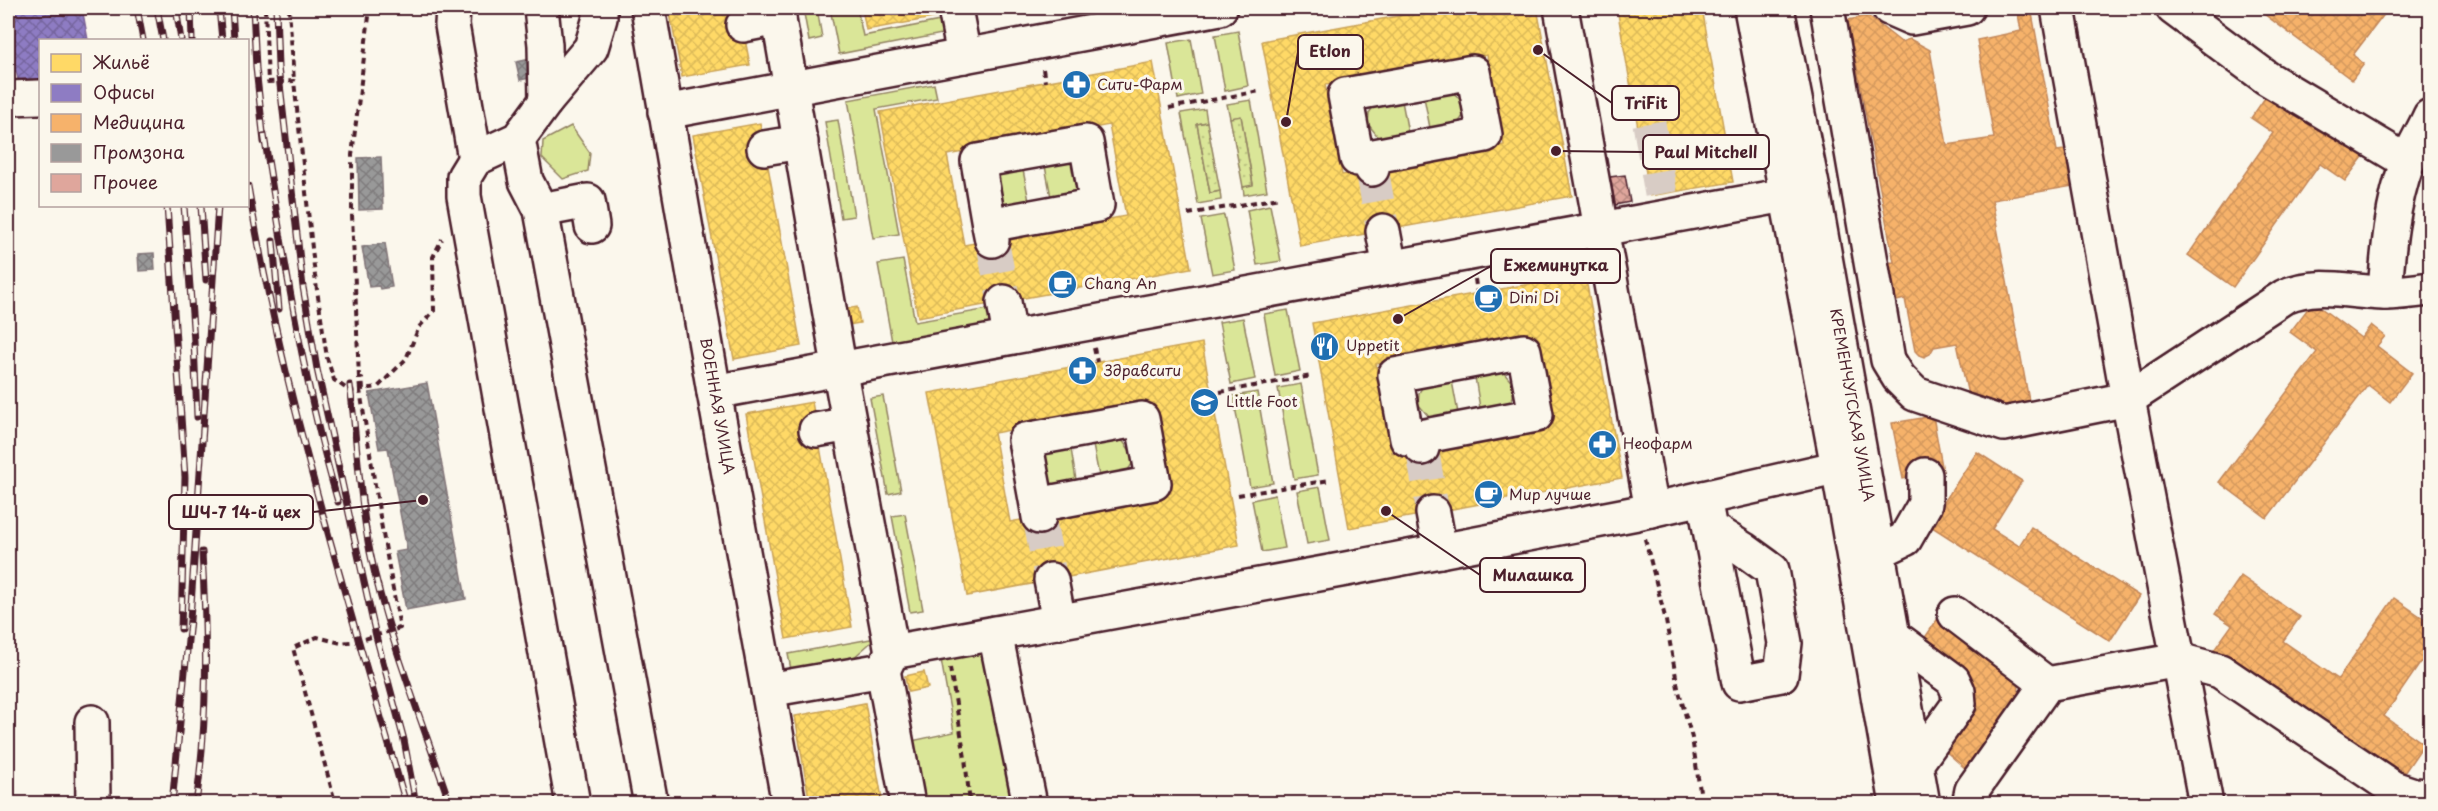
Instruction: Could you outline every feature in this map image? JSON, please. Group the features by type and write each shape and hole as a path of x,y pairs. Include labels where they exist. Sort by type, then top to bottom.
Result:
{"street":[{"path":"453,8 452,25 475,159"},
{"path":"541,8 545,45 546,101"},
{"path":"573,804 464,196 464,177 475,159 518,139 546,101 591,48 600,18 600,8"},
{"name":"ВОЕННАЯ УЛИЦА","path":"648,8 714,392 789,804"},
{"path":"665,112 1220,8"},
{"path":"1561,8 1601,229 1645,512"},
{"name":"КРЕМЕНЧУГСКАЯ УЛИЦА","path":"1760,8 1800,193 1850,464 1906,795"},
{"path":"1827,8 1888,360 1899,378 1915,394 2004,424 2128,399 2285,296 2300,289 2318,288 2385,293 2430,290"},
{"path":"1889,8 1912,18 1967,8"},
{"path":"2058,8 2128,399 2206,804"},
{"path":"2173,8 2267,78 2408,162"},
{"path":"743,25 778,13 793,88 850,424 888,661 908,804"},
{"path":"956,14 964,56"},
{"path":"8,98 39,97"},
{"path":"2385,293 2389,237 2397,197 2408,162 2430,117"},
{"path":"518,139 526,181 541,210 651,804"},
{"path":"764,148 801,142"},
{"path":"714,392 1601,229 1663,206 1800,193"},
{"path":"541,210 588,201 592,226"},
{"path":"1383,231 1390,268"},
{"path":"1004,302 1010,338"},
{"path":"816,429 850,424"},
{"path":"768,690 888,661 940,642 1059,622 1645,512 1708,514 1850,464"},
{"name":"КРЕМЕНЧУГСКАЯ УЛИЦА","path":"1850,464 1878,552 1893,636 1906,795"},
{"path":"1878,552 1905,539 1925,504 1925,475"},
{"path":"1433,513 1440,551"},
{"path":"1051,580 1059,622"},
{"path":"1955,614 2047,684"},
{"path":"995,633 1030,804"},
{"path":"1893,636 1953,680 1958,691 1959,704 1906,795"},
{"path":"1969,804 1972,790 2047,684 2179,660 2220,671 2393,788 2414,795 2430,796"},
{"path":"92,722 93,804"}],"path":[{"path":"265,8 268,82 294,81"},
{"path":"289,8 294,81 315,276 327,358 334,380 350,391 378,387 406,359 419,327 434,311 433,257"},
{"path":"319,804 334,798 293,648 317,638 341,643 358,641 400,628 359,378 352,215 352,155 370,8"},
{"path":"1169,108 1260,91"},
{"path":"1188,214 1279,198"},
{"path":"1220,392 1311,376"},
{"path":"1238,495 1330,480"},
{"path":"1645,512 1653,567 1678,688 1692,738 1702,804"},
{"path":"940,642 947,656 955,696 970,804"}],"green space":[{"path":"803,8 817,8 822,38 809,41"},
{"path":"830,8 857,8 863,36 945,20 947,33 839,54"},
{"path":"1238,31 1248,86 1225,91 1215,35"},
{"path":"1191,39 1201,94 1178,99 1168,43"},
{"path":"934,84 937,98 876,109 899,234 873,238 848,100"},
{"path":"1453,92 1464,104 1463,116 1459,122 1430,128 1424,97"},
{"path":"1251,100 1267,191 1244,195 1243,187 1253,184 1241,117 1230,118 1227,104"},
{"path":"1402,101 1408,133 1379,138 1368,124 1369,113 1373,107"},
{"path":"1205,109 1207,122 1197,124 1210,193 1220,191 1221,200 1198,204 1181,113"},
{"path":"1241,116 1253,185 1243,187 1230,118"},
{"path":"838,120 854,216 841,218 825,122"},
{"path":"1207,122 1220,191 1210,193 1197,124"},
{"path":"571,126 590,153 588,171 563,179 542,158 543,141"},
{"path":"1074,160 1080,191 1051,197 1045,166"},
{"path":"1023,170 1029,201 1000,207 994,175"},
{"path":"1270,205 1281,261 1257,265 1247,210"},
{"path":"1224,215 1235,270 1212,274 1201,219"},
{"path":"903,260 915,322 994,308 997,323 892,342 878,264"},
{"path":"1288,310 1300,371 1275,376 1264,314"},
{"path":"1243,318 1255,379 1231,384 1219,322"},
{"path":"1503,372 1514,385 1513,397 1509,403 1480,408 1475,377"},
{"path":"1452,381 1458,413 1429,417 1418,404 1419,393 1423,386"},
{"path":"1301,384 1318,475 1294,479 1278,388"},
{"path":"1257,392 1273,483 1250,487 1233,396"},
{"path":"883,396 901,491 888,494 870,398"},
{"path":"1121,439 1132,453 1132,464 1128,470 1099,476 1093,445"},
{"path":"1071,449 1076,480 1048,486 1042,455"},
{"path":"1320,487 1330,540 1307,544 1297,491"},
{"path":"1275,495 1285,548 1262,552 1252,500"},
{"path":"905,514 923,610 910,612 892,516"},
{"path":"876,638 844,666 792,675 788,654"},
{"path":"987,641 1025,803 913,803 907,742 954,732 940,654"}],"building: Жильё":[{"path":"669,8 739,8 750,65 682,77"},
{"path":"862,8 989,8 866,30"},
{"path":"1442,8 1537,8 1572,196 1300,246 1262,41","holes":["1487,55 1504,145 1342,175 1325,85"]},
{"path":"1617,8 1702,8 1733,182 1650,196"},
{"path":"1153,62 1191,268 918,317 880,112","holes":["1109,125 1126,216 964,245 947,155"]},
{"path":"760,123 801,346 734,359 693,135"},
{"path":"1585,274 1622,478 1349,528 1312,323","holes":["1536,335 1553,424 1392,453 1376,364"]},
{"path":"857,307 860,323 843,326 840,310"},
{"path":"1202,343 1239,545 967,596 929,393","holes":["1154,403 1171,493 1010,522 994,433"]},
{"path":"812,402 852,627 786,639 746,414"},
{"path":"924,672 928,688 908,692 905,676"},
{"path":"865,703 883,804 810,804 795,716"}],"building: Офисы":[{"path":"8,8 82,8 88,39 39,39 39,80 19,84 16,71 10,72"}],"building: Медицина":[{"path":"2017,8 2031,8 2057,151 2079,148 2085,184 1992,200 2029,401 1980,413 1975,393 1968,395 1957,343 1934,347 1930,354 1924,357 1919,355 1915,351 1905,299 1888,303 1885,263 1894,262 1853,47 1842,48 1837,22 1868,16 1901,42 1910,39 1930,50 1947,145 1994,138 1977,40 2021,31"},
{"path":"2256,8 2389,8 2353,55 2364,64 2352,80"},
{"path":"2269,92 2363,157 2345,181 2320,164 2233,287 2188,255 2273,133 2251,118"},
{"path":"2313,302 2361,338 2371,325 2385,336 2377,346 2412,373 2390,402 2368,385 2267,518 2219,482 2317,352 2290,332"},
{"path":"1933,416 1943,472 1903,479 1892,423"},
{"path":"1977,452 2022,481 1992,529 2019,546 2031,527 2139,596 2110,641 1929,525"},
{"path":"2241,576 2300,617 2283,641 2338,679 2394,598 2430,623 2430,649 2384,716 2424,744 2400,779 2214,650 2232,625 2215,614"},
{"path":"1941,614 2019,683 2018,699 1967,770 1943,749 1975,707 1976,689 1970,675 1924,639"}],"building: Промзона":[{"path":"531,59 534,77 520,80 516,62"},
{"path":"381,157 383,209 359,210 358,158"},
{"path":"385,243 392,287 380,289 379,286 369,287 362,247"},
{"path":"154,253 155,270 139,271 138,254"},
{"path":"427,383 466,599 406,610 395,552 407,550 388,448 379,449 369,393"}],"building: Прочее":[{"path":"1625,175 1630,202 1615,205 1610,177"}],"tunnel":[{"path":"1649,123 1661,194"},
{"path":"1372,169 1383,231"},
{"path":"992,240 1004,302"},
{"path":"1422,448 1433,513"},
{"path":"1039,517 1051,580"}],"railway":[{"path":"137,8 143,39"},
{"path":"157,8 163,39"},
{"path":"176,8 181,39"},
{"path":"191,8 192,39"},
{"path":"219,8 222,39"},
{"path":"232,8 234,39"},
{"path":"253,8 256,68 264,142"},
{"path":"276,8 278,67 303,287 317,369 376,636 404,740 416,804"},
{"path":"264,135 304,366 338,502"},
{"path":"249,192 262,264 298,420 339,574 406,804"},
{"path":"167,207 185,477 181,629"},
{"path":"184,207 197,417"},
{"path":"201,207 206,280"},
{"path":"172,804 190,620 218,207"},
{"path":"273,241 279,309"},
{"path":"350,385 363,511 377,583 396,647 450,804"},
{"path":"196,804 203,741 205,678 202,552"}],"place":[{"name":"TriFit","path":"1538,50"},
{"name":"Сити-Фарм","path":"1076,85"},
{"name":"Etlon","path":"1286,122"},
{"name":"Paul Mitchell","path":"1556,151"},
{"name":"Chang An","path":"1063,284"},
{"name":"Dini Di","path":"1488,298"},
{"name":"Ежеминутка","path":"1398,319"},
{"name":"Uppetit","path":"1325,346"},
{"name":"Здравсити","path":"1083,371"},
{"name":"Little Foot","path":"1205,402"},
{"name":"Неофарм","path":"1602,444"},
{"name":"Мир лучше","path":"1488,495"},
{"name":"ШЧ-7 14-й цех","path":"423,500"},
{"name":"Милашка","path":"1386,511"}]}
